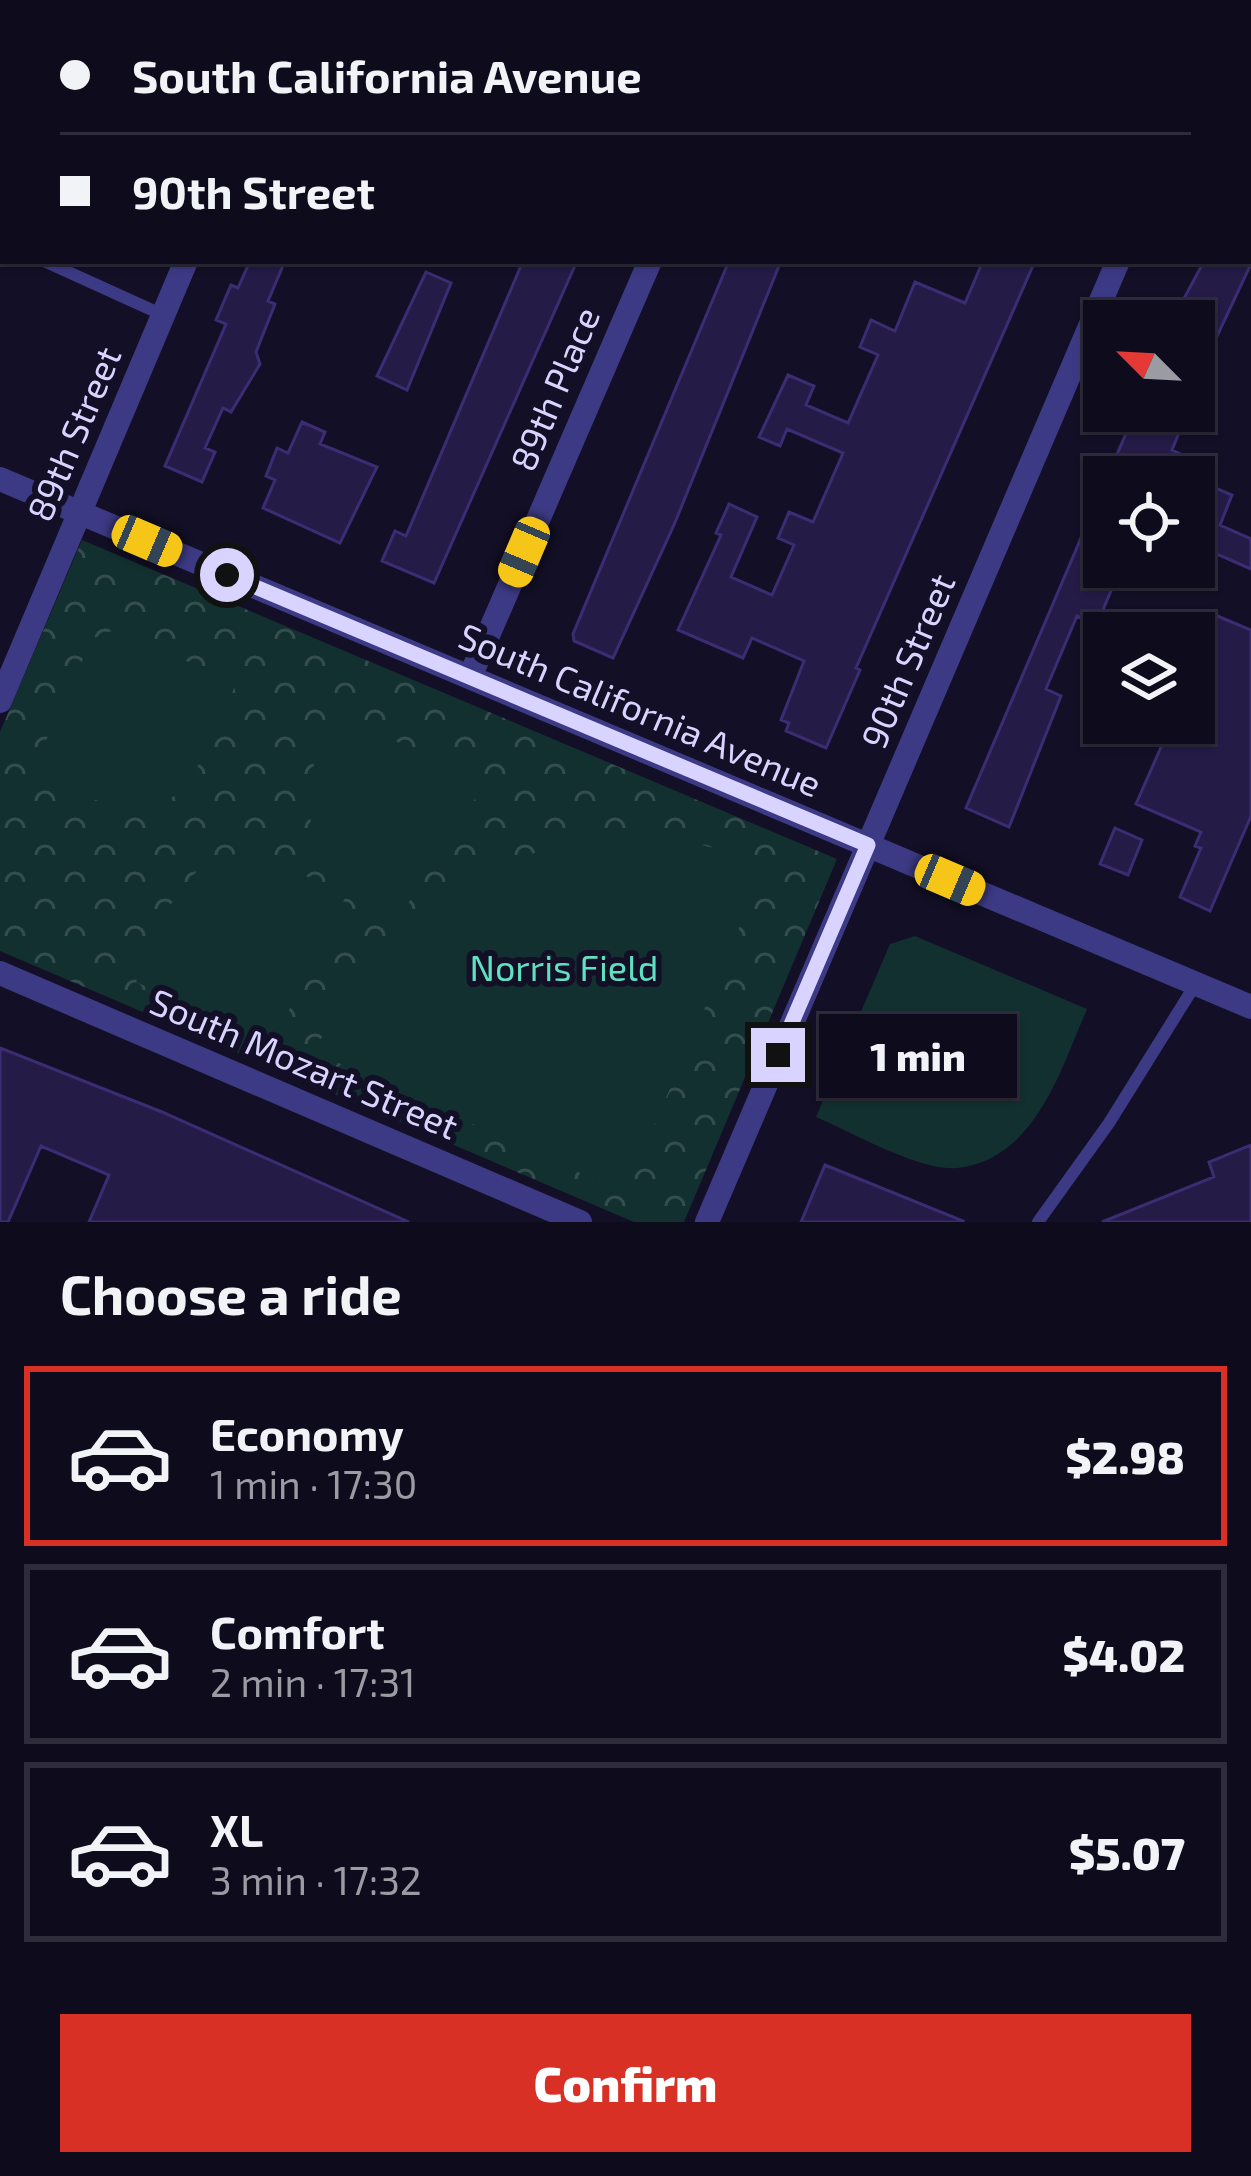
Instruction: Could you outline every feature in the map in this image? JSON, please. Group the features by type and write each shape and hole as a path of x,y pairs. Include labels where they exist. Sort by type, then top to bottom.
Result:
{"street":[{"name":"89th Street","path":"0,700 185,264"},
{"name":"89th Place","path":"470,677 649,264"},
{"name":"90th Street","path":"706,1222 1117,264"},
{"name":"South California Avenue","path":"0,479 1251,1007"},
{"name":"South Mozart Street","path":"0,973 580,1222"}],"lane":[{"path":"51,264 163,315"},
{"path":"1038,1222 1109,1123 1196,984"}],"green space":[{"name":"Norris Field","path":"82,540 837,859 684,1222 634,1222 0,951 0,732"},
{"path":"111,631 237,681 201,761 184,786 166,802 143,808 78,794 31,774 92,639"},
{"path":"331,714 471,773 480,791 393,927 340,883 314,835 311,779"},
{"path":"664,836 768,861 634,1172 611,1187 314,1052 355,975 402,927 464,878 560,844"},
{"path":"238,853 278,862 346,896 280,1028 260,1036 136,982 174,898 203,864"},
{"path":"915,936 1087,1009 1055,1084 1026,1130 984,1161 957,1168 906,1158 816,1117 890,944"}],"building":[{"path":"249,264 284,264 268,301 275,304 256,352 260,364 231,412 223,408 205,448 215,452 202,482 165,466 226,324 216,320 231,285 238,288"},
{"path":"522,264 576,264 434,583 382,561 395,531 406,536"},
{"path":"728,264 780,264 674,525 613,658 574,641"},
{"path":"982,264 1034,264 856,668 860,670 826,748 786,731 789,723 781,720 804,661 752,638 743,658 678,630 721,535 716,533 729,504 757,517 731,577 772,595 794,545 778,538 789,512 813,522 843,453 787,429 780,446 759,437 788,375 814,386 806,405 848,423 878,355 860,347 871,320 895,331 915,282 965,303"},
{"path":"1202,264 1251,264 1215,340 1215,300 1183,300"},
{"path":"426,272 451,283 407,390 377,376"},
{"path":"302,422 325,432 320,444 377,467 340,543 263,508 275,480 266,476 277,448 288,453"},
{"path":"1127,432 1179,432 1172,450 1185,456 1116,456"},
{"path":"1215,488 1232,495 1220,525 1251,539 1251,569 1215,553"},
{"path":"1083,533 1083,588 1112,588 1102,612 1077,616 1046,689 1061,696 1009,827 966,808"},
{"path":"1215,615 1251,630 1251,816 1210,911 1180,897 1201,848 1195,846 1201,832 1136,804 1162,744 1215,744"},
{"path":"1115,828 1142,840 1128,875 1100,864"},
{"path":"0,1048 162,1112 409,1222 89,1222 109,1175 41,1146 8,1222 0,1222"},
{"path":"1251,1145 1251,1222 1102,1222 1214,1177 1209,1162"},
{"path":"825,1165 963,1221 801,1222"}],"route":[{"path":"227,575 868,845 778,1055"}]}
